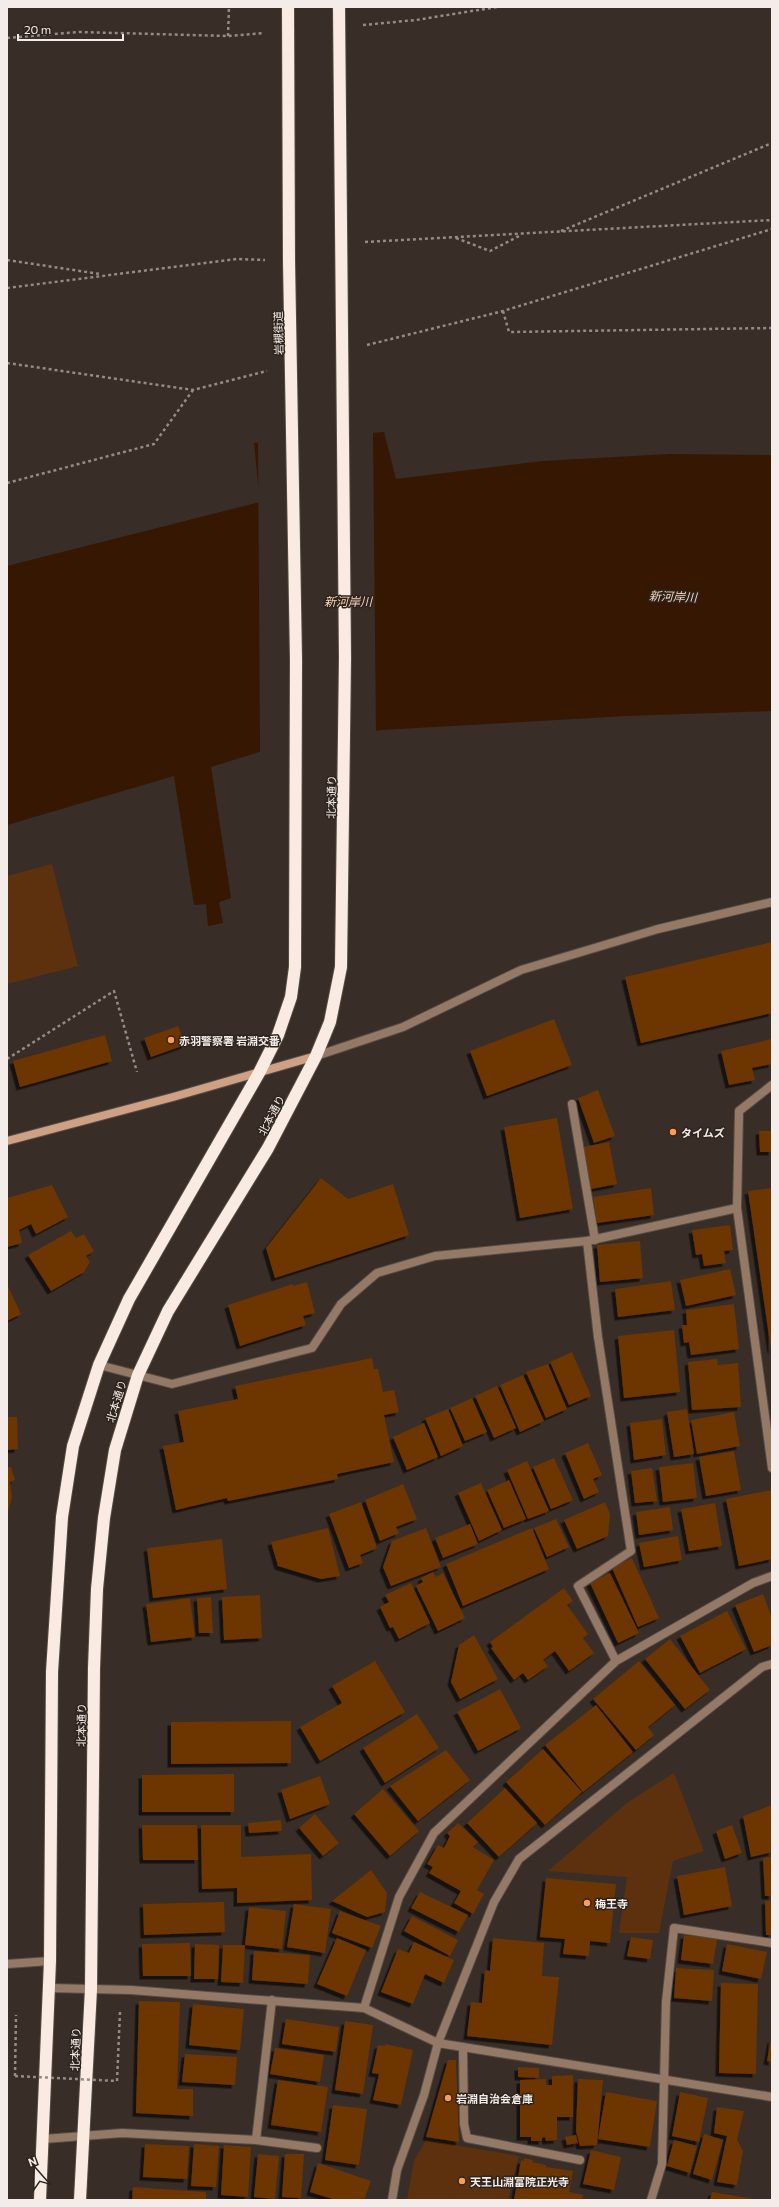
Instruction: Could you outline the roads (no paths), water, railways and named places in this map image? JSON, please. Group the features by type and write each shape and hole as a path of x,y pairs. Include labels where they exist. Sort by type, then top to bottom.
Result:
{"highway":[{"name":"岩槻街道","path":"259,1073 278,1035 291,997 296,931 296,658 289,261 288,7"},
{"name":"北本通り","path":"80,2200 85,2135 91,1989 94,1668 97,1589 104,1518 115,1450 138,1375 168,1311 268,1148 316,1056 330,1022 337,996 341,967 343,932 345,658 339,7"},
{"path":"40,2200 44,2139 50,1961 52,1672 60,1531 73,1446 99,1365 129,1299 259,1073"}],"street":[{"path":"7,1141 259,1073 316,1056 403,1027 521,970 658,929 772,902"},
{"path":"772,1086 739,1111 737,1208 772,1468"},
{"path":"572,1104 591,1241 598,1337 631,1551 578,1586 616,1661"},
{"path":"99,1365 172,1384 312,1348 341,1304 377,1273 435,1256 591,1241 737,1208"},
{"path":"364,2008 399,1897 434,1833 616,1661 753,1583 772,1576"},
{"path":"392,2200 397,2170 424,2095 438,2043 494,1902 519,1859 762,1667 772,1664"},
{"path":"651,2200 662,2164 666,2002 674,1928 772,1943"},
{"path":"7,1964 50,1961"},
{"path":"49,1988 131,1990 364,2008 438,2043 664,2078 772,2097"},
{"path":"256,2140 272,2000"},
{"path":"463,2048 464,2124 467,2138 580,2160"},
{"path":"44,2139 122,2133 256,2140 317,2148"}],"water":[{"name":"新河岸川","path":"384,432 396,479 543,461 670,454 772,455 772,711 627,716 381,730 259,752 211,767 231,898 219,902 223,923 208,926 206,904 194,905 174,776 7,825 7,566 260,502 254,443"}],"place":[{"name":"赤羽警察署 岩淵交番","path":"171,1040"},
{"name":"タイムズ","path":"673,1132"},
{"name":"梅王寺","path":"587,1903"},
{"name":"岩淵自治会倉庫","path":"448,2098"},
{"name":"天王山淵富院正光寺","path":"462,2181"}]}
